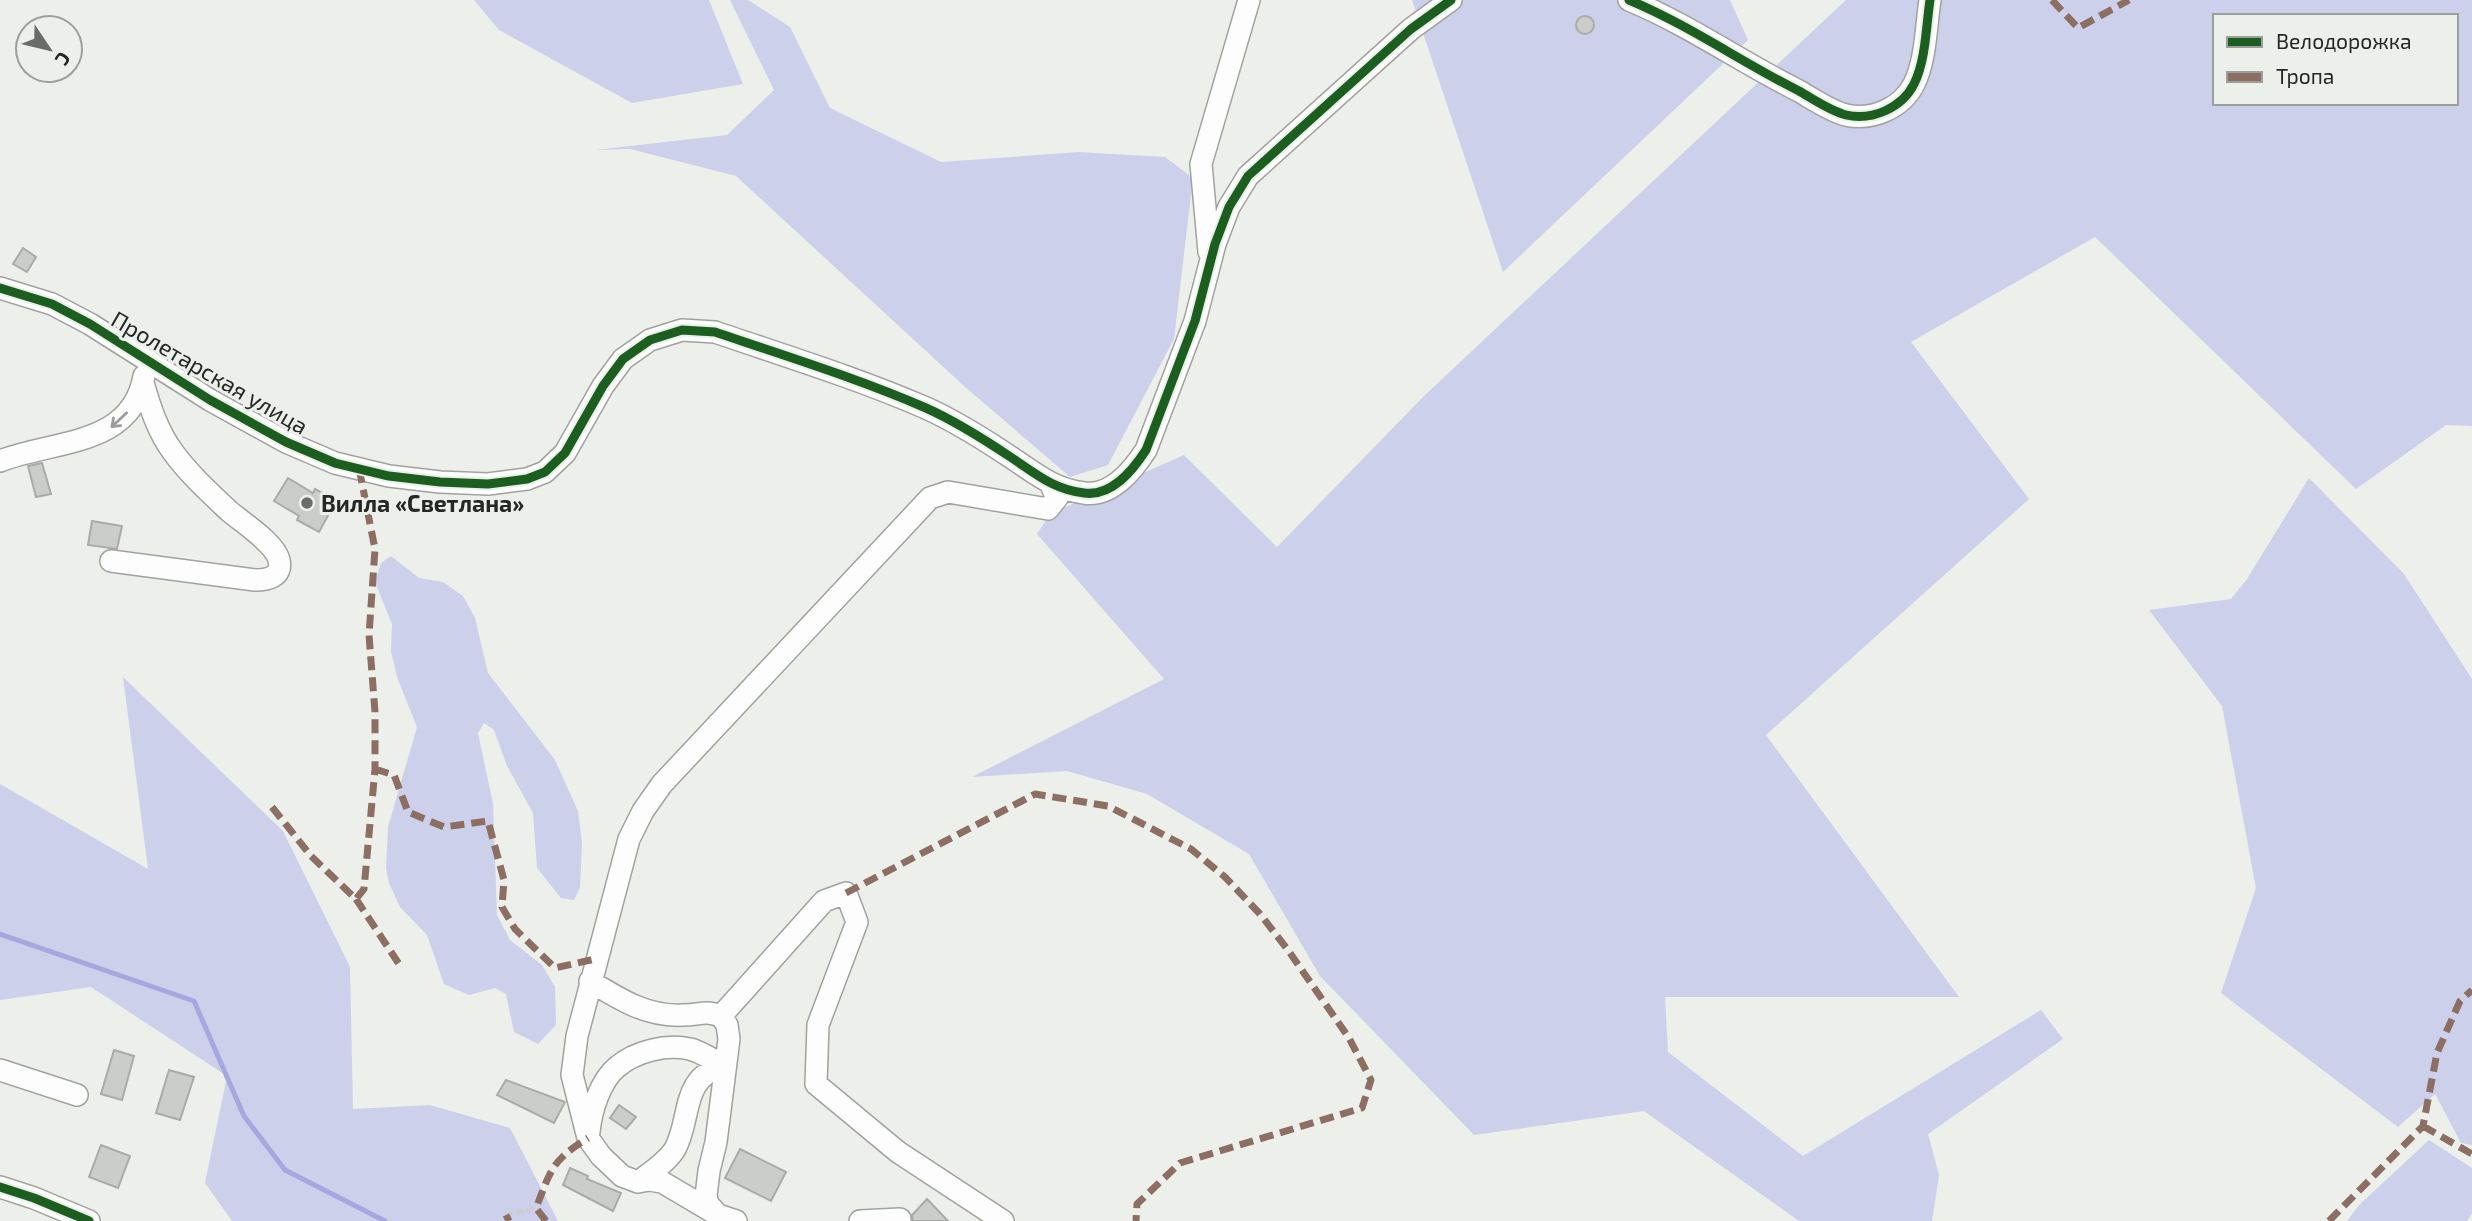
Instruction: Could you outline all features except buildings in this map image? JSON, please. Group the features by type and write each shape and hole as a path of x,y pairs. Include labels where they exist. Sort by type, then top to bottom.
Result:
{"street":[{"path":"1210,265 1201,164 1249,0"},
{"name":"Пролетарская улица","path":"0,288 52,304 90,324 210,400 286,442 335,463 389,476 488,484 527,479 545,472 565,453 603,386 623,359 650,340 682,330 715,332 927,408 989,443 1051,485 1087,494 1105,490 1122,481 1146,450 1195,321 1229,207 1248,176 1411,29 1451,0"},
{"path":"1629,0 1667,16 1759,70 1845,115 1865,117 1885,112 1902,101 1914,85 1920,65 1930,0"},
{"path":"0,461 106,432 125,416 143,383 147,360"},
{"path":"111,561 255,580 275,577 279,569 279,559 266,542 201,484 172,451 155,418 143,383"},
{"path":"727,1218 662,1182 638,1182 621,1176 588,1138 572,1075 576,1036 629,839 643,811 662,784 930,498 948,492 963,493 1048,509 1057,498 1051,485"},
{"path":"722,1016 824,901 846,893 857,922 818,1025 816,1084 898,1152 1003,1221"},
{"path":"590,981 623,1002 656,1014 685,1016 706,1011 722,1016 727,1025 729,1039 706,1196 708,1204 727,1218"},
{"path":"588,1138 591,1112 603,1086 616,1068 639,1054 665,1047 692,1049 725,1066"},
{"path":"638,1182 674,1150 684,1114 699,1080 710,1070 725,1066"},
{"path":"0,1070 77,1095"},
{"path":"0,1187 89,1221"},
{"path":"859,1221 900,1219"}],"path":[{"path":"506,1214 536,1208"}],"shaded area":[{"path":"474,0 709,0 743,84 632,103 499,30"},
{"path":"730,0 748,0 790,27 830,108 941,162 1078,152 1165,157 1193,178 1174,339 1108,465 1070,477 964,386 736,176 630,149 595,150 727,135 774,90"},
{"path":"1412,0 1730,0 1748,40 1503,272"},
{"path":"1846,0 2472,0 2472,426 2446,425 2356,489 2095,237 1911,342 2029,499 1766,735 1959,997 1665,997 1668,1052 1803,1156 2041,1010 2063,1039 1928,1134 1939,1175 1932,1221 1799,1221 1644,1111 1474,1135 1320,976 1249,854 1147,794 1067,771 972,777 1164,679 1037,534 1050,514 1184,455 1277,547 1424,396"},
{"path":"2309,478 2404,574 2472,679 2472,1145 2461,1143 2435,1094 2398,1127 2221,993 2256,888 2222,706 2149,610 2231,599 2247,579"},
{"path":"391,556 419,578 443,582 463,596 475,618 488,673 555,760 578,811 582,842 580,888 574,900 561,898 537,868 533,813 507,766 494,730 484,723 478,733 493,804 497,915 510,940 542,965 555,987 556,1025 538,1044 514,1032 506,994 495,988 469,995 444,984 427,935 400,907 389,883 386,868 388,827 417,727 397,677 391,651 392,624 375,582 381,563"},
{"path":"123,677 283,831 350,967 353,1109 430,1105 510,1128 558,1221 232,1221 205,1183 227,1076 91,987 0,1000 0,784 148,869"},
{"path":"2429,1140 2472,1168 2472,1213 2467,1221 2347,1221 2359,1205"}],"waterway":[{"path":"0,934 194,1001 244,1116 285,1170 385,1221"}],"marked path":[{"path":"2052,0 2078,28 2129,0"},
{"path":"272,807 311,856 356,899 364,889 375,769 375,712 369,635 375,549 359,468"},
{"path":"375,769 394,775 408,812 444,827 488,821 504,880 502,907 515,929 555,968 595,959"},
{"path":"846,893 1035,794 1108,806 1191,849 1225,877 1260,914 1349,1038 1371,1080 1362,1108 1180,1163 1137,1204 1136,1221"},
{"path":"356,899 401,967"},
{"path":"2329,1221 2423,1126 2437,1053 2460,1001 2472,990"},
{"path":"2423,1126 2472,1154"},
{"path":"546,1221 536,1208 549,1175 566,1153 588,1138"},
{"path":"506,1215 509,1221"}],"cycle path":[{"path":"0,288 52,304 90,324 210,400 286,442 335,463 389,476 488,484 527,479 545,472 565,453 603,386 623,359 650,340 682,330 715,332 900,397 958,424 1053,484 1073,491 1094,493 1104,491 1121,481 1146,450 1195,321 1215,244 1229,207 1248,176 1411,29 1451,0"},
{"path":"1629,0 1694,32 1828,108 1856,116 1885,111 1909,92 1921,64 1930,0"},
{"path":"0,1187 89,1221"}],"place":[{"name":"Вилла «Светлана»","path":"307,503"}]}
